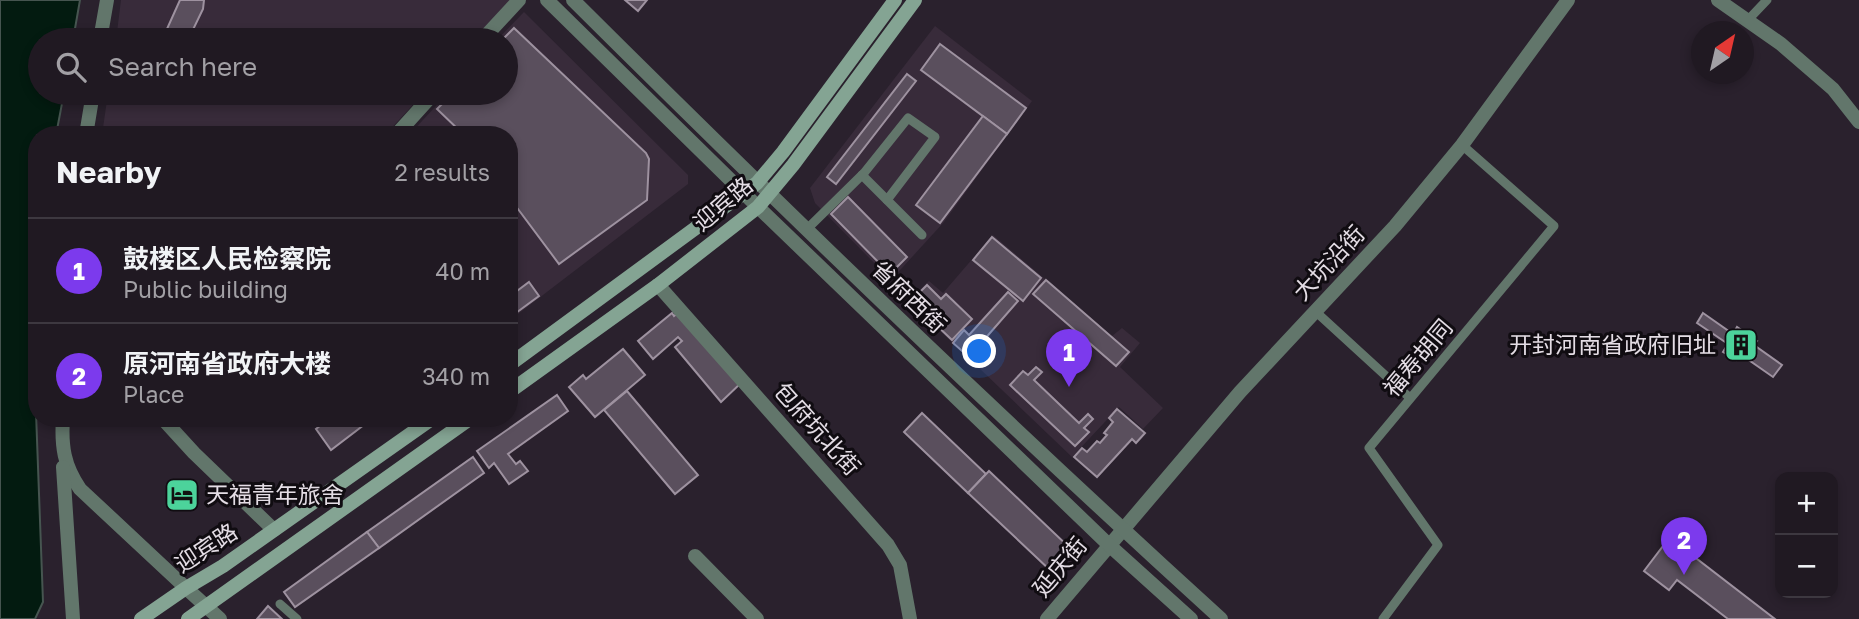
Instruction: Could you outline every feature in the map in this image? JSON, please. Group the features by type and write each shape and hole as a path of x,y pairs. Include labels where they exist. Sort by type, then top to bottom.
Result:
{"main road":[{"name":"迎宾路","path":"518,358 757,183 895,0"},
{"name":"迎宾路","path":"518,386 658,285 758,207 769,196 915,0"},
{"name":"迎宾路","path":"141,619 186,587 223,566 420,427"},
{"name":"迎宾路","path":"188,619 458,427"}],"street":[{"path":"102,28 107,0"},
{"path":"493,28 519,0"},
{"name":"省府西街","path":"547,0 1109,545 1191,619"},
{"name":"省府西街","path":"573,0 769,196 1221,619"},
{"name":"大坑沿街","path":"1109,545 1240,392 1395,226 1462,145 1568,0"},
{"path":"1718,0 1747,21"},
{"path":"1754,26 1781,44 1833,89 1859,122"},
{"path":"88,126 91,105"},
{"path":"404,126 423,105"},
{"name":"包府坑北街","path":"658,285 888,545 900,565 910,619"},
{"path":"63,427 73,619"},
{"path":"170,427 274,530"},
{"path":"62,452 68,469 87,496 220,619"},
{"name":"延庆街","path":"1047,619 1109,545"},
{"path":"695,556 757,619"}],"lane":[{"path":"1747,21 1767,0"},
{"path":"806,230 862,175 908,118 935,137 887,200"},
{"name":"福寿胡同","path":"1383,619 1437,545 1369,448 1553,226 1462,145"},
{"path":"862,175 922,235"},
{"path":"1315,311 1410,398"},
{"path":"280,604 297,619"}],"shaded area":[{"path":"0,0 80,0 75,28 28,28 28,105 62,105 58,126 28,126 28,427 37,427 43,602 35,619 0,619"},
{"path":"121,0 510,0 484,28 118,28"},
{"path":"524,12 688,175 688,184 518,314 518,126 417,126 437,105 518,105 518,28 509,28"},
{"path":"935,26 1032,101 944,222 891,280 815,203 810,188"},
{"path":"106,105 413,105 393,126 103,126"},
{"path":"993,235 1112,336 1122,328 1140,343 1120,367 1163,408 1143,429 1119,407 1072,457 909,301 929,281 943,293"}],"building":[{"path":"180,0 204,0 203,9 194,28 167,28"},
{"path":"625,0 647,0 638,11"},
{"path":"518,32 646,153 649,159 647,200 559,264 518,209 518,126 455,126 437,109 441,105 518,105"},
{"path":"940,44 1026,108 1007,134 921,70"},
{"path":"907,74 916,81 836,184 827,177"},
{"path":"983,116 1007,134 940,223 916,205"},
{"path":"848,197 907,257 890,274 831,214"},
{"path":"992,237 1041,278 1023,301 973,260"},
{"path":"1046,280 1129,352 1116,366 1033,294"},
{"path":"529,282 539,296 518,311 518,290"},
{"path":"927,285 941,299 946,294 972,319 952,340 911,301"},
{"path":"1008,292 1018,301 969,357 953,343 964,330 969,335"},
{"path":"679,312 741,383 721,402 675,347 682,341 678,337 653,359 638,341 672,313 674,316"},
{"name":"开封河南省政府旧址","path":"1703,313 1733,334 1737,327 1757,341 1754,345 1782,365 1773,377 1740,354 1736,360 1723,352 1728,344 1697,323"},
{"path":"623,349 645,375 595,417 569,387 583,375 586,379"},
{"path":"1036,367 1042,372 1034,380 1079,423 1088,414 1093,419 1084,428 1089,432 1075,446 1010,385 1023,371 1028,375"},
{"path":"627,391 698,475 675,494 604,410"},
{"path":"557,395 568,411 508,454 516,464 520,461 528,471 509,484 494,463 489,468 477,451 511,427 518,427 518,422"},
{"path":"1117,409 1145,433 1136,443 1132,439 1097,477 1074,457 1082,448 1087,452 1097,441 1100,443 1113,422 1109,418"},
{"path":"922,413 986,474 968,493 904,432"},
{"path":"319,427 361,427 331,450 316,429"},
{"path":"473,457 484,473 379,548 367,532"},
{"path":"989,471 1072,550 1051,571 968,493"},
{"path":"1676,529 1699,547 1692,555 1775,619 1728,619 1677,580 1669,590 1644,571"},
{"path":"367,532 379,548 295,607 284,592"},
{"path":"268,606 282,619 257,619"}],"place":[{"name":"开封河南省政府旧址","path":"1741,345"},
{"name":"鼓楼区人民检察院","path":"1069,387"},
{"name":"天福青年旅舍","path":"182,495"},
{"name":"原河南省政府大楼","path":"1684,575"}]}
